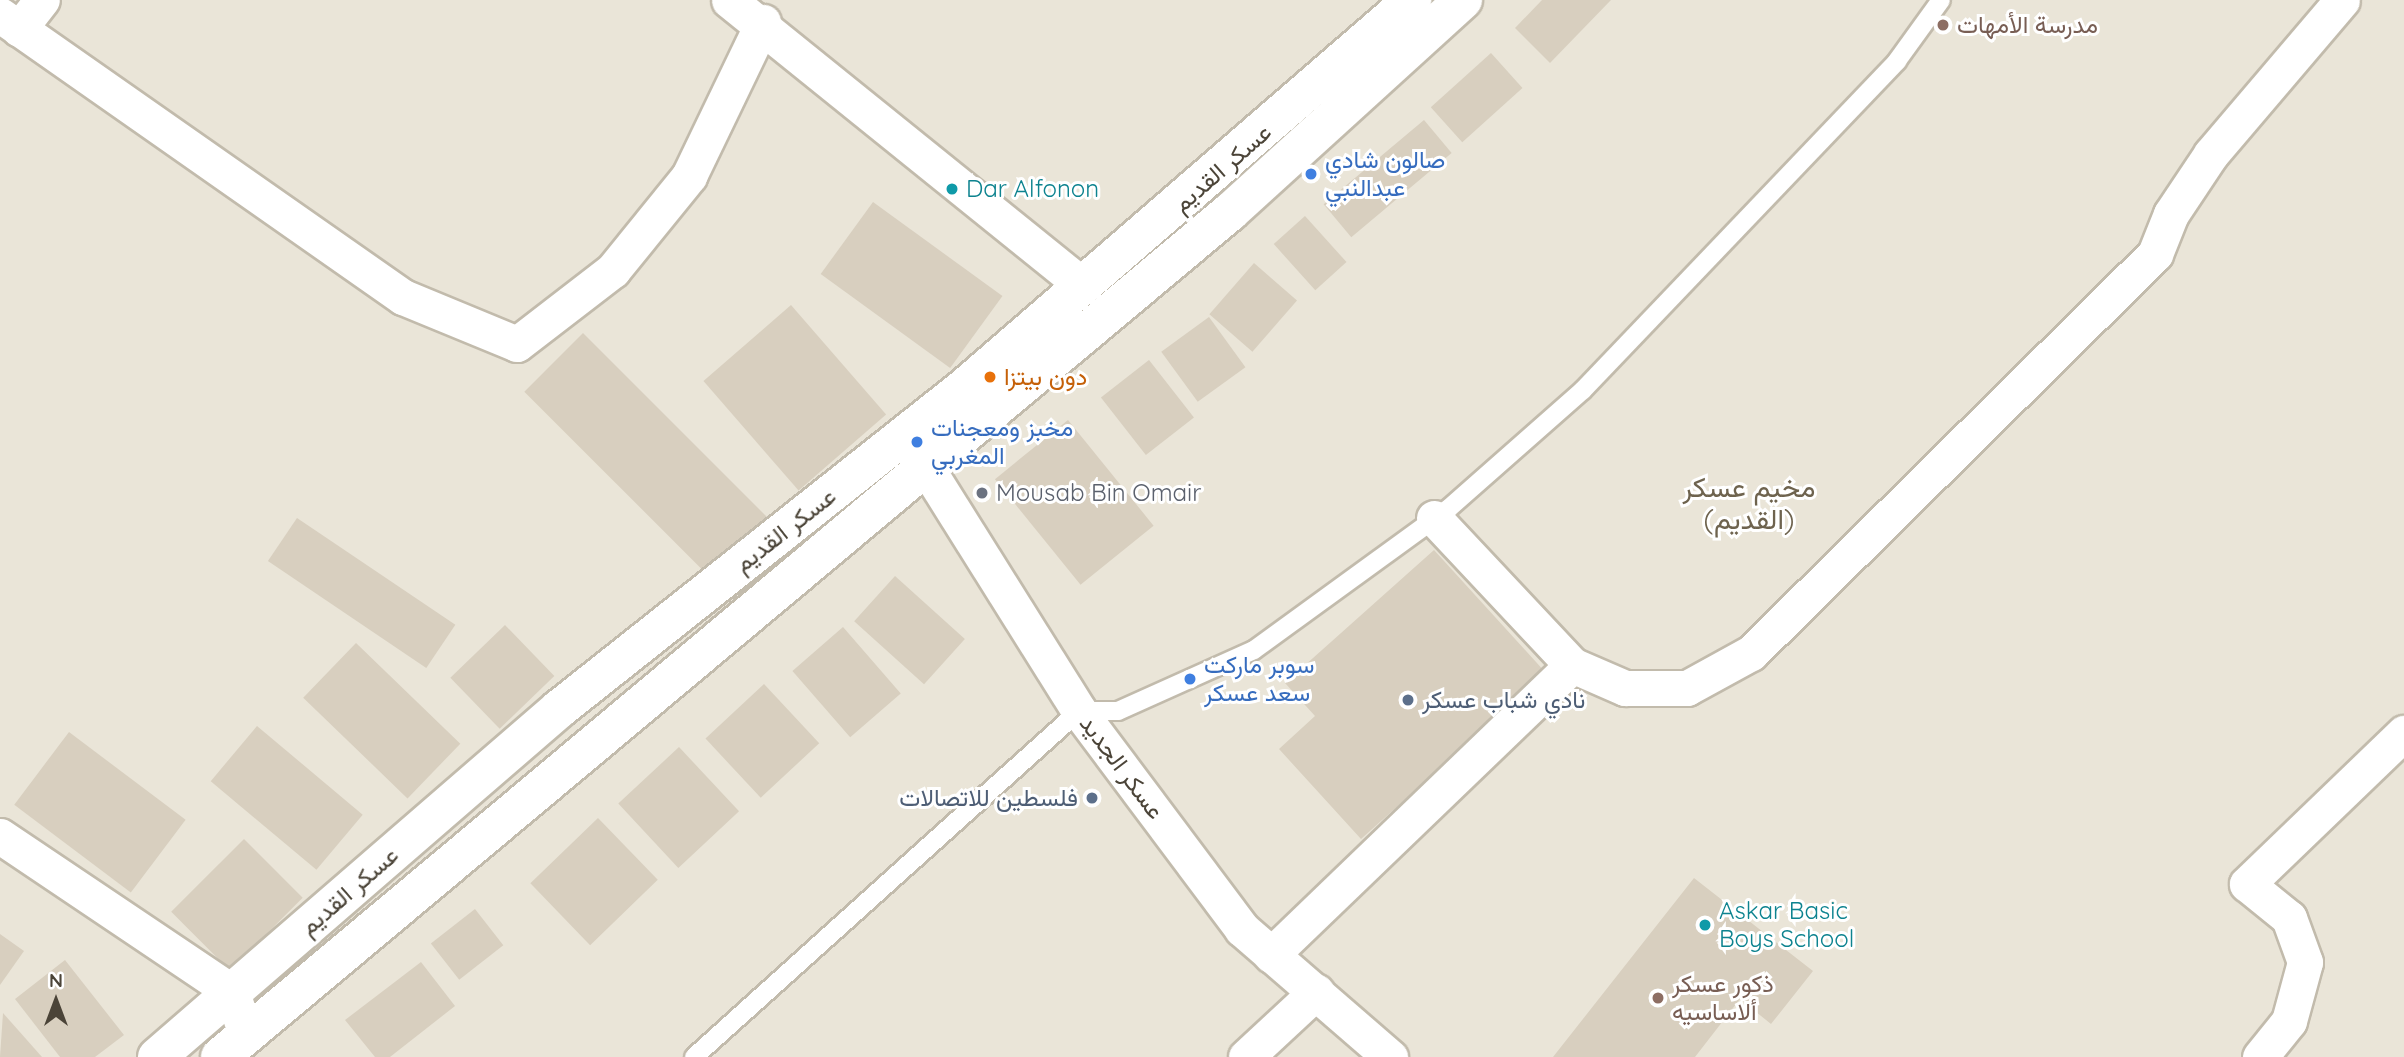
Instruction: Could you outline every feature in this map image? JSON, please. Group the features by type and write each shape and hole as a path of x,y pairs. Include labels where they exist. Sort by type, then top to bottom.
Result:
{"street":[{"path":"42,0 10,22 403,297 517,344 613,270 689,176 764,22"},
{"path":"729,0 764,22 1084,286"},
{"name":"عسكر القديم","path":"233,1046 916,450 1084,286 1412,0"},
{"name":"عسكر القديم","path":"157,1057 559,709 916,450 1230,212 1463,0"},
{"path":"1434,519 1572,665 1625,688 1687,688 1751,653 2155,254 2171,214 2211,154 2342,0"},
{"name":"عسكر الجديد","path":"916,450 1079,711 1242,929 1390,1057"},
{"path":"1272,955 1572,665"},
{"path":"2260,1057 2289,1021 2305,962 2289,918 2247,884 2404,733"},
{"path":"0,836 232,992 233,1046"},
{"path":"1247,1057 1316,992"}],"lane":[{"path":"694,1057 1079,711 1118,711 1254,650 1434,519 1583,390 1897,61 1941,0"}],"shaded area":[{"path":"0,0 2404,0 2404,1057 0,1057"}],"building":[{"path":"1542,0 1611,0 1550,63 1515,28"},
{"path":"1491,53 1522,88 1462,142 1431,107"},
{"path":"1424,120 1452,153 1351,237 1324,204"},
{"path":"873,202 1002,296 950,368 821,274"},
{"path":"1305,216 1346,262 1315,290 1274,244"},
{"path":"1254,263 1297,300 1252,352 1209,314"},
{"path":"791,305 886,414 799,491 703,381"},
{"path":"1209,317 1245,367 1198,402 1161,352"},
{"path":"583,333 768,518 710,577 524,392"},
{"path":"1149,360 1194,418 1146,455 1101,398"},
{"path":"1068,420 1154,526 1081,585 995,479"},
{"path":"297,518 455,625 426,668 268,561"},
{"name":"نادي شباب عسكر","path":"1434,550 1546,673 1361,839 1279,749 1315,716 1285,683"},
{"path":"895,576 965,639 924,684 854,621"},
{"path":"505,625 554,676 500,729 450,678"},
{"path":"843,627 901,693 850,737 792,671"},
{"path":"356,643 460,744 408,798 303,698"},
{"path":"764,684 819,743 761,798 705,739"},
{"path":"257,726 363,815 316,870 211,781"},
{"path":"69,732 186,820 131,893 14,805"},
{"path":"679,747 739,811 678,868 618,804"},
{"path":"598,818 658,880 590,945 530,883"},
{"path":"244,839 303,898 230,971 171,912"},
{"name":"Askar Basic Boys School","path":"1694,878 1813,971 1771,1024 1740,999 1695,1057 1553,1057"},
{"path":"475,909 503,945 459,980 431,943"},
{"path":"0,934 24,951 0,985"},
{"path":"65,960 124,1035 95,1057 60,1057 15,999"},
{"path":"421,962 455,1006 390,1057 375,1057 345,1020"},
{"path":"3,1013 42,1057 0,1057"}],"place":[{"name":"مدرسة الأمهات","path":"1943,25"},
{"name":"صالون شادي عبدالنبي","path":"1311,174"},
{"name":"Dar Alfonon","path":"952,189"},
{"name":"دون بيتزا","path":"990,377"},
{"name":"مخبز ومعجنات المغربي","path":"917,442"},
{"name":"Mousab Bin Omair","path":"982,493"},
{"name":"سوبر ماركت سعد عسكر","path":"1190,679"},
{"name":"نادي شباب عسكر","path":"1408,700"},
{"name":"فلسطين للاتصالات","path":"1092,798"},
{"name":"Askar Basic Boys School","path":"1705,925"},
{"name":"ذكور عسكر ألاساسيه","path":"1658,998"}],"district":[{"name":"مخيم عسكر (القديم)","path":"1749,503"}]}
